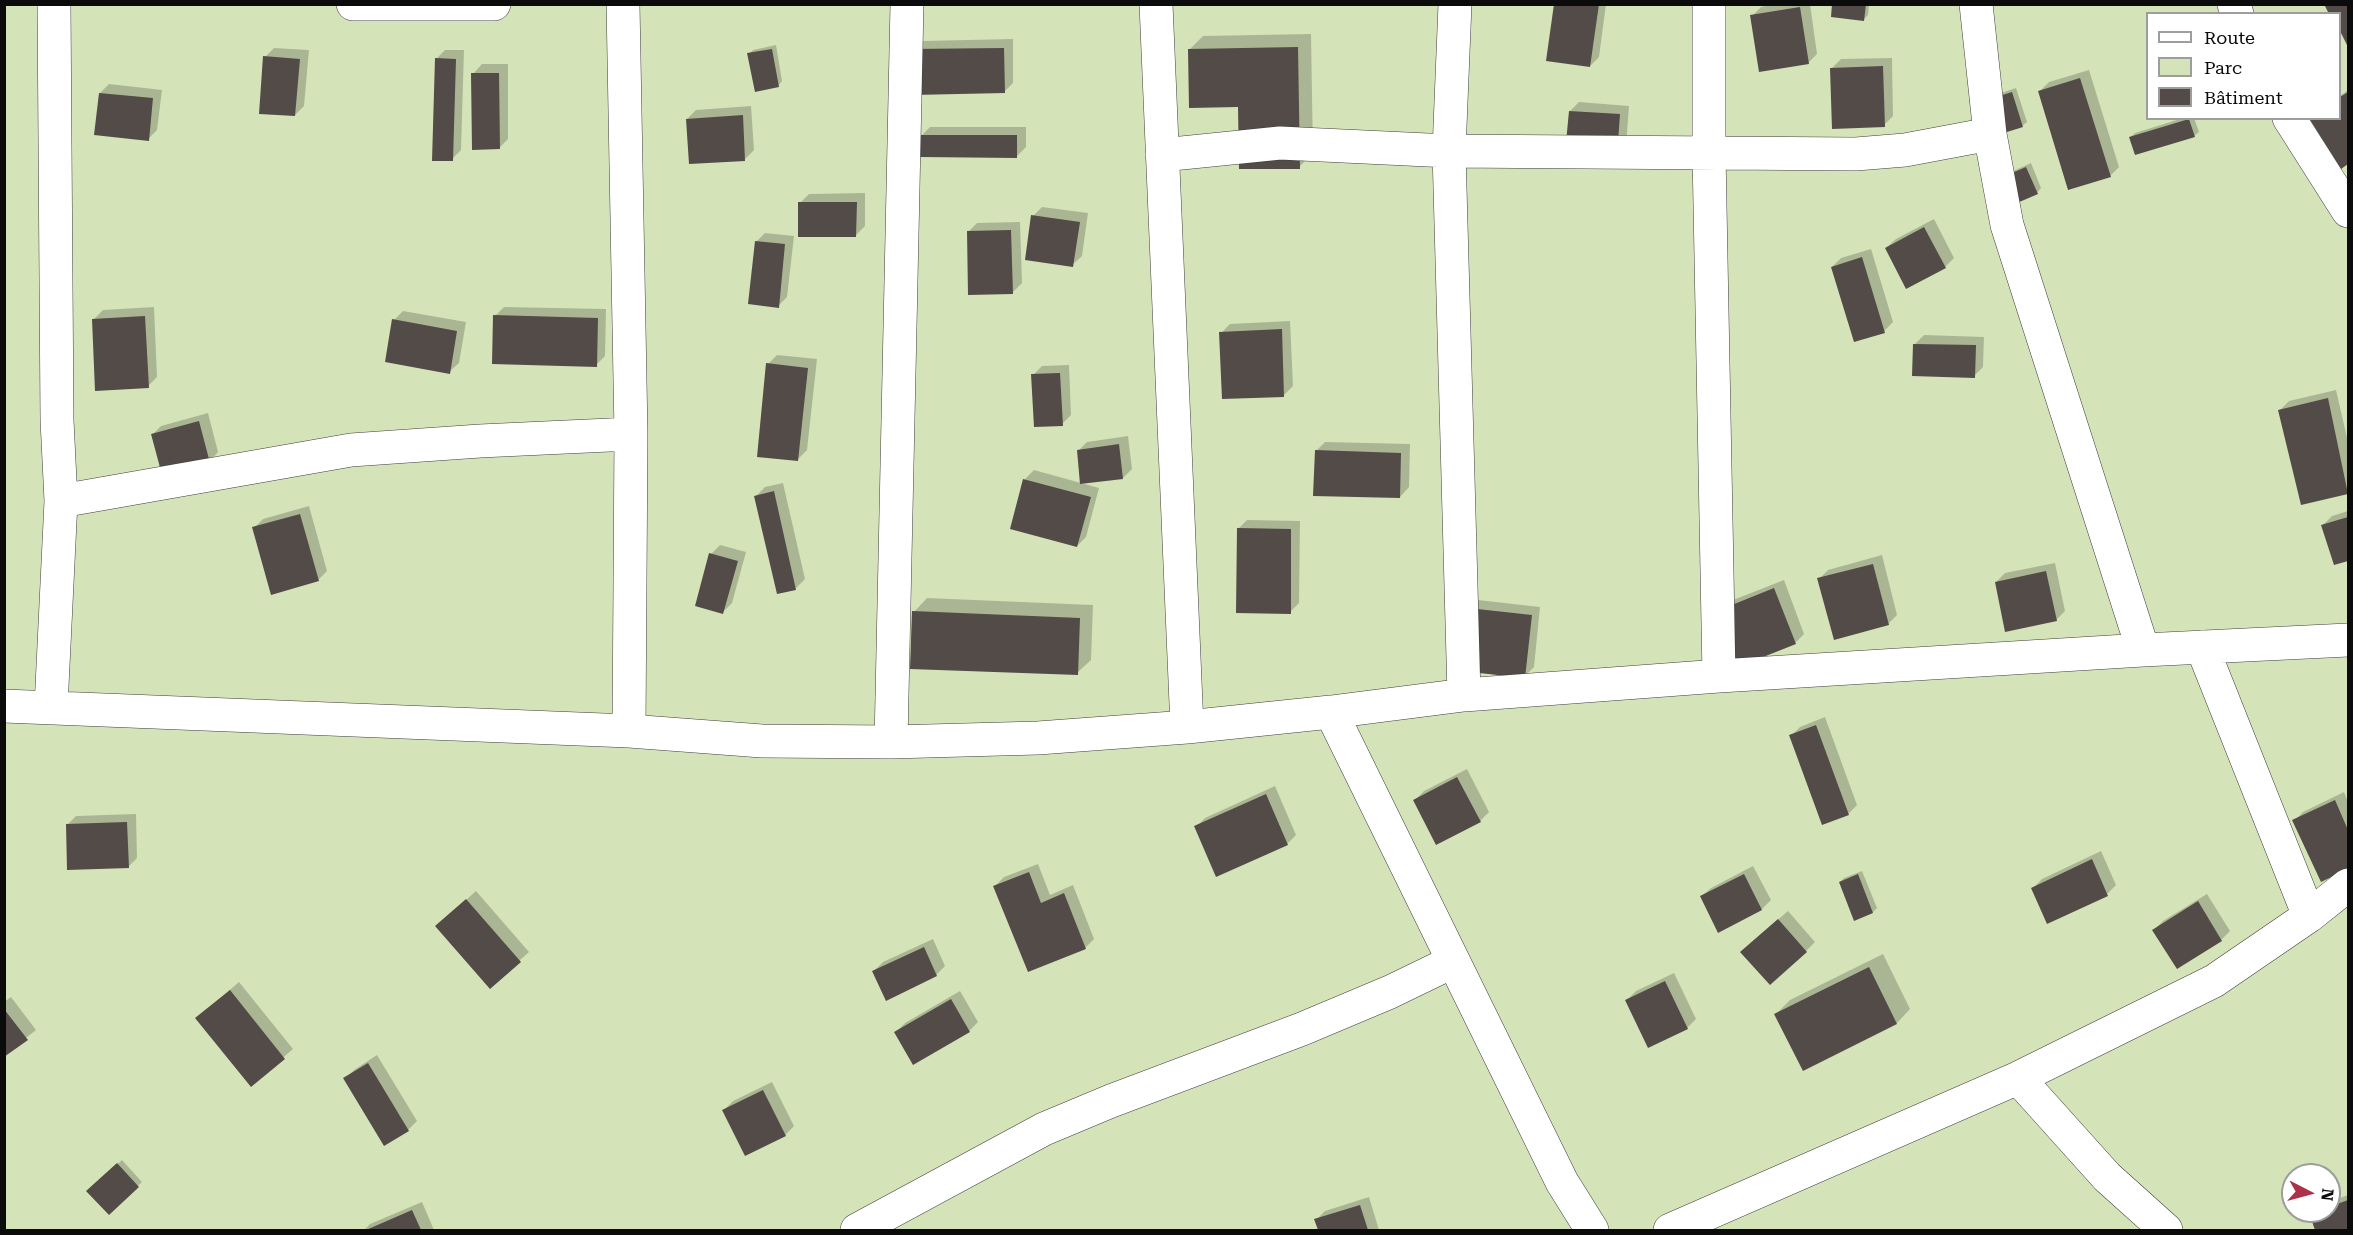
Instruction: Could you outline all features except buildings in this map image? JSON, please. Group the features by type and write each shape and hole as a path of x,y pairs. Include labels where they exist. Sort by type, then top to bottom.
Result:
{"street":[{"path":"51,707 61,501 57,420 54,4"},
{"path":"353,4 368,6 494,4"},
{"path":"622,4 631,434 629,730"},
{"path":"891,742 907,4"},
{"path":"1156,4 1187,727"},
{"path":"1455,4 1449,152 1464,696"},
{"path":"1709,4 1709,153 1719,676"},
{"path":"1976,4 1990,134 2007,225 2143,650"},
{"path":"2290,120 2349,211"},
{"path":"1162,155 1280,143 1449,152 1856,153 1905,150 1990,134"},
{"path":"61,501 351,450 631,434"},
{"path":"4,706 629,730 762,741 891,742 1038,738 1187,727 1464,696 1719,676 2349,640"},
{"path":"2202,647 2309,916"},
{"path":"1330,712 1562,1182 1592,1230"},
{"path":"1670,1230 2018,1078 2214,981 2309,916 2349,885"},
{"path":"857,1230 1044,1129 1111,1101 1302,1029 1390,992 1452,962"},
{"path":"2018,1078 2107,1178 2166,1230"}],"green space":[{"path":"5,5 2348,5 2348,1230 5,1230"}]}
